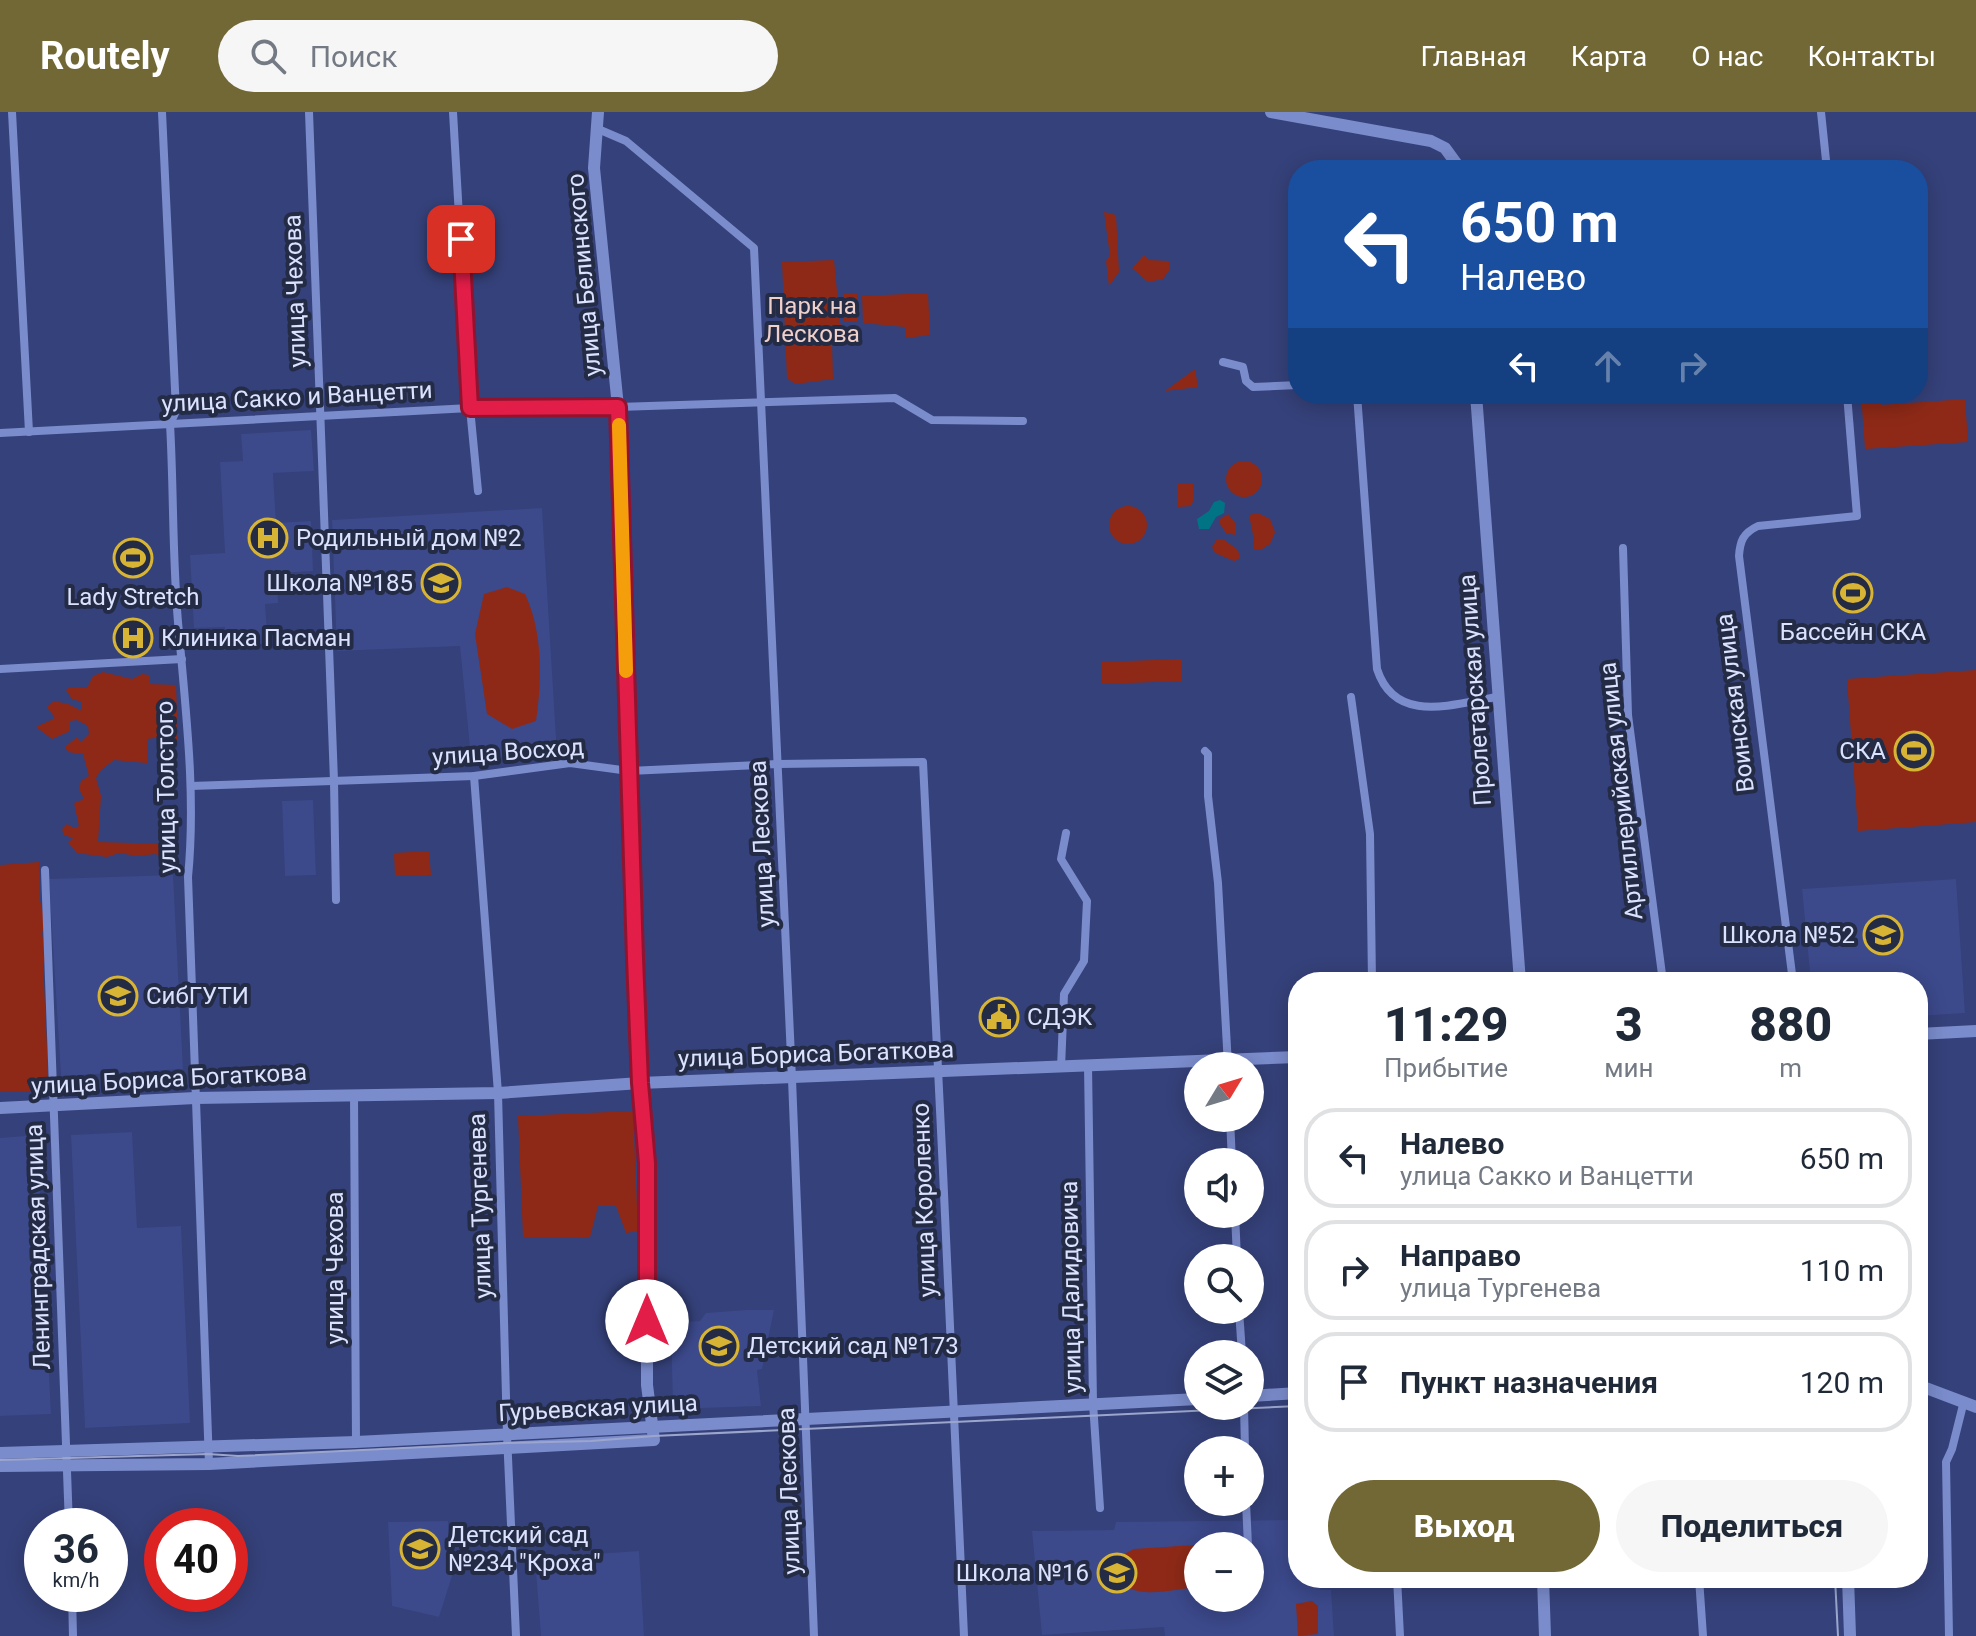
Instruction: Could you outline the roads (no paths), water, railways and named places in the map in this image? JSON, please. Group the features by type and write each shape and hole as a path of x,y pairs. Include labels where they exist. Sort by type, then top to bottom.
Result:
{"street":[{"path":"12,112 29,432"},
{"name":"улица Толстого","path":"162,112 176,411 170,424 178,630 191,786 192,840 188,877 209,1464"},
{"name":"улица Чехова","path":"309,112 336,900"},
{"path":"453,112 470,408 478,491"},
{"name":"улица Белинского","path":"598,112 594,168 618,407 640,1083 647,1163 647,1385 654,1440"},
{"path":"1271,112 1431,141 1445,148 1454,160"},
{"path":"1821,112 1826,160"},
{"name":"улица Лескова","path":"598,129 626,141 754,248 814,1636"},
{"path":"1223,362 1243,367 1246,381 1253,387 1288,385"},
{"name":"улица Сакко и Ванцетти","path":"0,433 470,408 618,407 895,398 932,420 1023,421"},
{"path":"1358,404 1377,669 1382,685 1405,704 1436,707 1497,697"},
{"name":"Пролетарская улица","path":"1477,404 1519,972"},
{"name":"Воинская улица","path":"1792,972 1771,826 1739,556 1740,542 1748,531 1758,526 1857,516 1848,404"},
{"name":"Артиллерийская улица","path":"1623,548 1628,715 1662,972"},
{"path":"0,669 182,659"},
{"path":"1351,697 1370,834 1372,972"},
{"path":"1205,751 1208,754 1208,796 1217,874 1226,1052"},
{"name":"улица Восход","path":"191,786 474,776 570,763 629,771 778,764 923,762"},
{"name":"улица Короленко","path":"923,762 940,1071 952,1411 964,1636"},
{"name":"улица Тургенева","path":"474,776 498,1093 507,1441 516,1636"},
{"path":"1061,1068 1064,994 1084,961 1087,901 1061,859 1066,833"},
{"name":"Ленинградская улица","path":"45,870 68,1508"},
{"path":"1928,1033 1976,1031"},
{"name":"улица Бориса Богаткова","path":"1264,1060 1288,1058"},
{"name":"улица Бориса Богаткова","path":"0,1108 53,1108 195,1098 498,1093 640,1083 1184,1064"},
{"name":"улица Далидовича","path":"1088,1065 1093,1403 1100,1508"},
{"name":"улица Чехова","path":"354,1094 356,1442"},
{"path":"1928,1389 1970,1404 1946,1462 1949,1636"},
{"path":"1264,1395 1288,1394"},
{"name":"Гурьевская улица","path":"0,1466 209,1464 507,1441 653,1426 1184,1400"},
{"name":"Гурьевская улица","path":"0,1453 356,1442 654,1440"},
{"path":"1398,1588 1400,1636"},
{"path":"1543,1588 1545,1636"},
{"path":"1700,1588 1703,1636"},
{"path":"1848,1588 1850,1636"},
{"path":"72,1612 73,1636"}],"tram line":[{"path":"0,1460 208,1454 238,1456 1288,1406"},
{"path":"1836,1588 1838,1636"}],"place":[{"name":"Родильный дом №2","path":"268,538"},
{"name":"Lady Stretch","path":"133,558"},
{"name":"Школа №185","path":"441,583"},
{"name":"Бассейн СКА","path":"1853,593"},
{"name":"Клиника Пасман","path":"133,638"},
{"name":"СКА","path":"1914,751"},
{"name":"Школа №52","path":"1883,935"},
{"name":"СибГУТИ","path":"118,996"},
{"name":"СДЭК","path":"999,1017"},
{"name":"Детский сад №173","path":"719,1346"},
{"name":"Детский сад №234 \"Кроха\"","path":"420,1549"},
{"name":"Школа №16","path":"1117,1573"}],"park label":[{"name":"Парк на Лескова","path":"812,320"}]}
